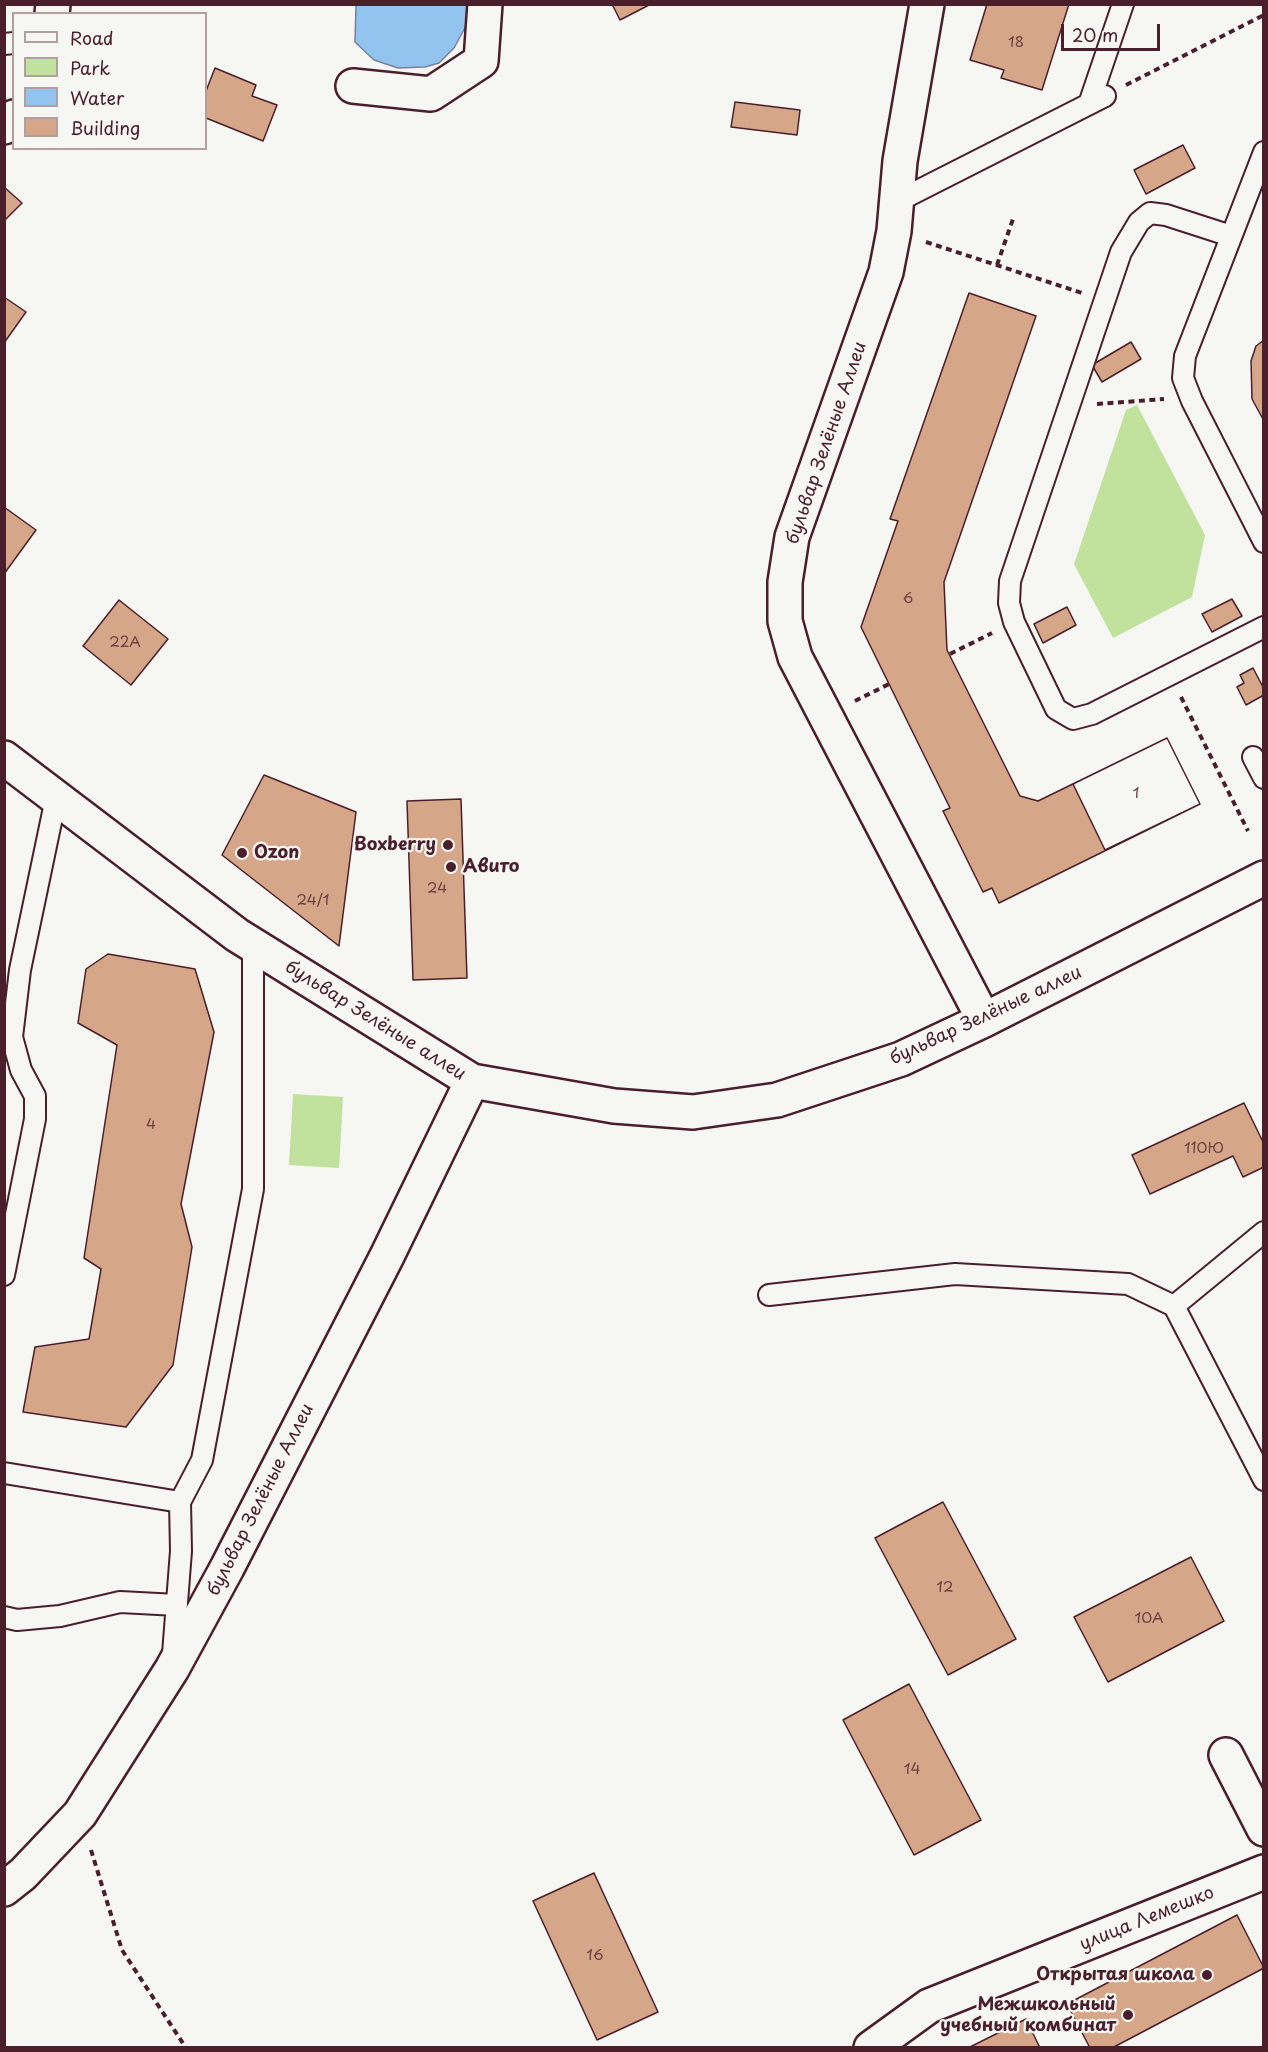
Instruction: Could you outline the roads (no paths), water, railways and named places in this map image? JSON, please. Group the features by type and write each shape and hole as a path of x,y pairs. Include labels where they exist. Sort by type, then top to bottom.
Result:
{"street":[{"path":"353,86 431,94 481,60 485,4"},
{"name":"бульвар Зелёные Аллеи","path":"927,4 900,161 896,216 886,272 792,537 785,582 785,621 795,657 984,1020"},
{"name":"бульвар Зелёные аллеи","path":"4,758 253,945 472,1081 614,1106 693,1112 777,1100 901,1059 984,1020 1263,878"},
{"name":"бульвар Зелёные Аллеи","path":"4,1888 23,1874 80,1814 172,1669 227,1568 366,1298 472,1081"},
{"path":"1226,1755 1263,1829"},
{"name":"улица Лемешко","path":"871,2048 929,2006 1263,1872"}],"lane":[{"path":"896,216 1097,100 1124,4"},
{"path":"1263,152 1185,356 1184,378 1190,397 1263,542"},
{"path":"1231,236 1166,214 1150,213 1139,222 1121,252 1010,581 1010,603 1014,622 1056,710 1073,719 1092,714 1263,627"},
{"path":"1253,757 1263,778"},
{"path":"4,1275 7,1246 35,1119 35,1096 21,1070 12,1037 20,970 56,798"},
{"path":"172,1669 181,1551 180,1503 202,1460 253,1189 253,945"},
{"path":"1173,1306 1263,1232"},
{"path":"769,1295 955,1274 1128,1284 1173,1306 1263,1480"},
{"path":"4,1473 180,1503"},
{"path":"4,1617 17,1620 60,1617 120,1602 177,1605"}],"water":[{"path":"356,5 471,5 467,24 454,48 439,63 425,67 398,68 374,60 355,42"}],"place":[{"name":"Boxberry","path":"448,845"},
{"name":"Ozon","path":"242,853"},
{"name":"Авито","path":"451,867"},
{"name":"Открытая школа","path":"1207,1975"},
{"name":"Межшкольный учебный комбинат","path":"1128,2015"}]}
